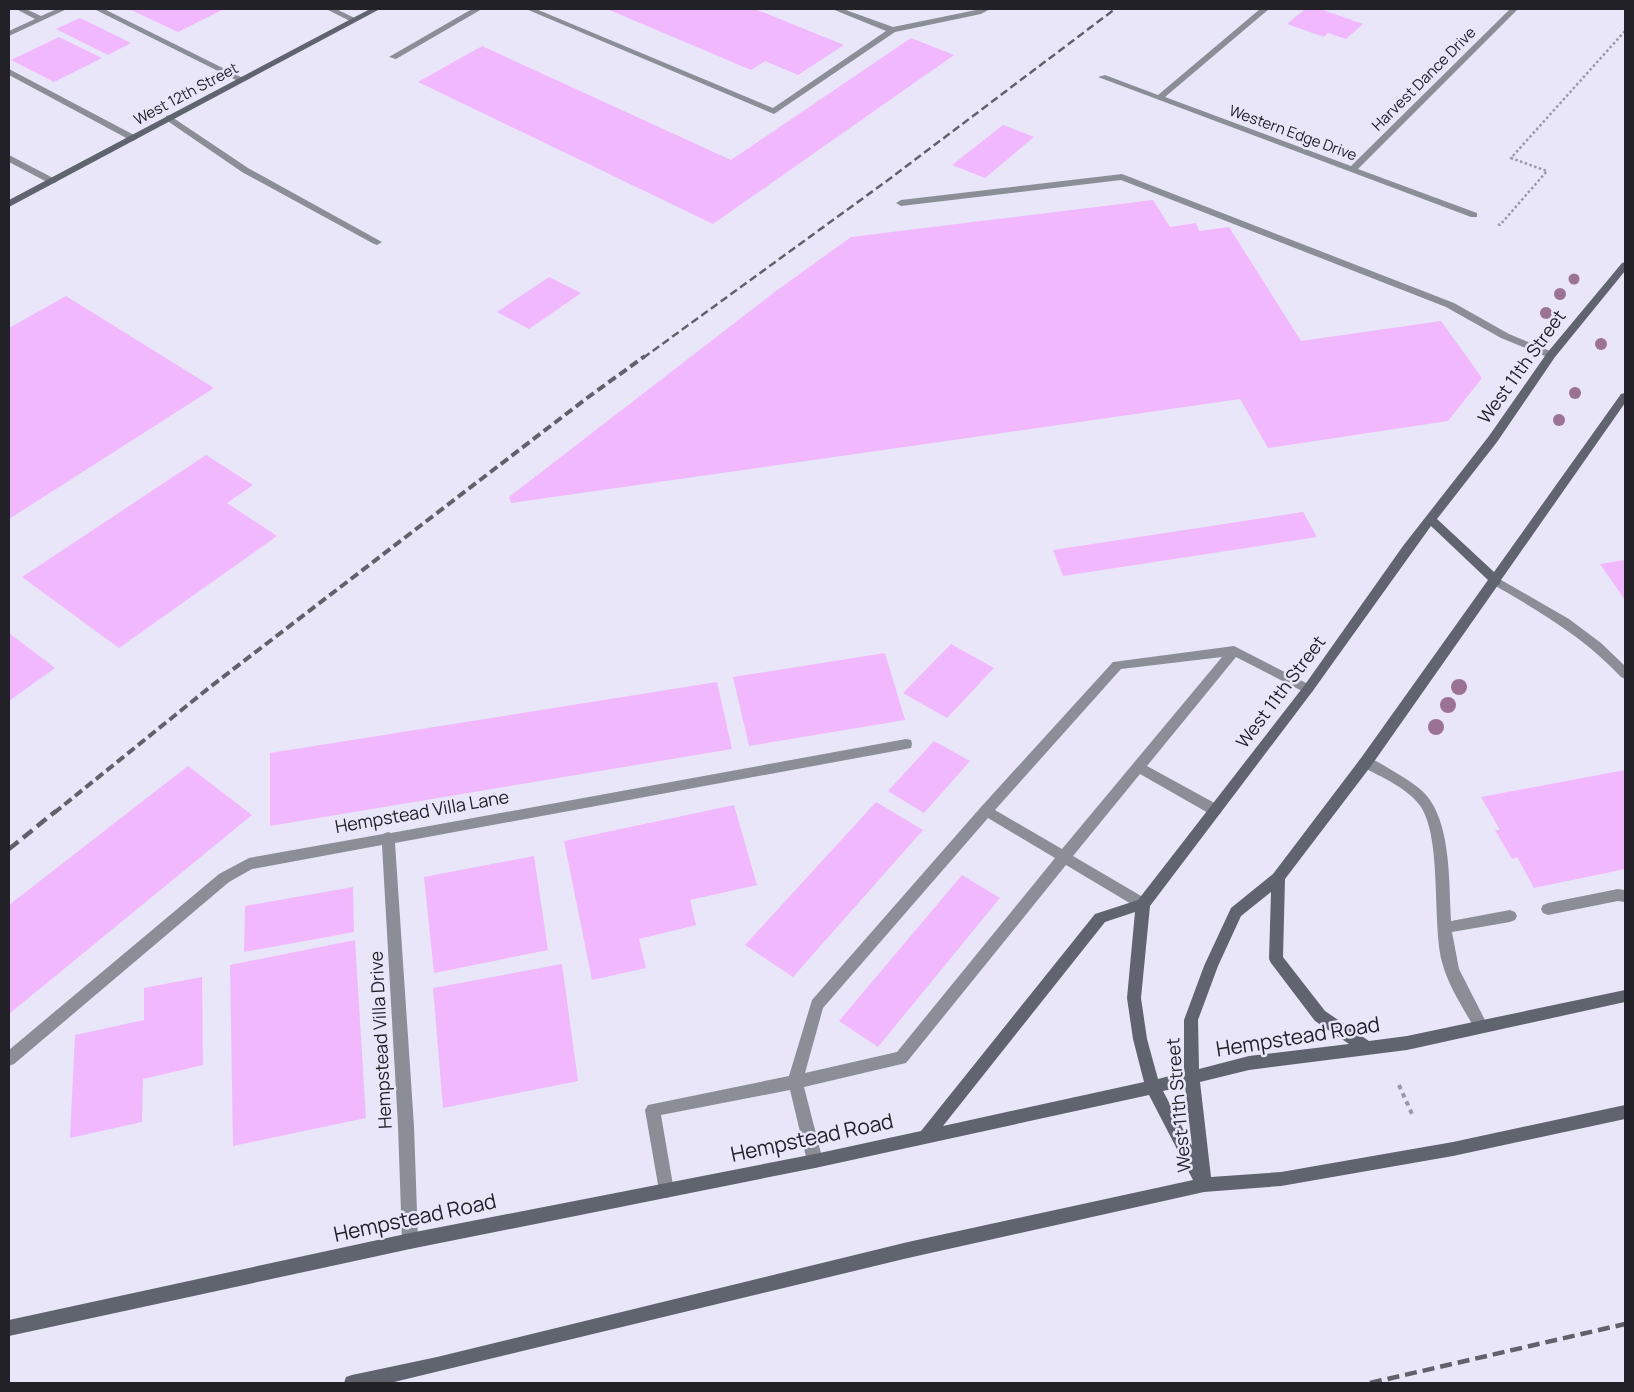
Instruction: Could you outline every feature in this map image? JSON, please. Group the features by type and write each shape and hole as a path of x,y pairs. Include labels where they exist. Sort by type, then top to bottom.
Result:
{"main road":[{"name":"West 12th Street","path":"9,204 376,9"},
{"name":"West 11th Street","path":"1204,1184 1153,1087 1140,1039 1134,998 1143,904 1308,689 1407,549 1493,439 1551,355 1625,265"},
{"name":"West 11th Street","path":"1204,1184 1192,1077 1191,1020 1211,966 1236,912 1278,878 1366,762 1496,581 1625,396"},
{"path":"1431,520 1496,581"},
{"path":"1278,878 1276,959 1320,1016 1369,1049"},
{"path":"925,1137 1100,918 1143,904"},
{"name":"Hempstead Road","path":"9,1328 410,1241 815,1161 1153,1087 1249,1063 1407,1043 1625,996"},
{"path":"352,1383 456,1361 908,1250 1204,1184 1282,1179 1453,1149 1625,1112"}],"street":[{"path":"20,9 41,19"},
{"path":"9,34 63,9"},
{"path":"98,9 242,80"},
{"path":"330,9 355,20"},
{"path":"393,57 478,9"},
{"path":"530,9 774,112 892,30 981,12 986,9"},
{"path":"836,9 892,30"},
{"path":"1159,98 1265,9"},
{"name":"Harvest Dance Drive","path":"1352,170 1514,9"},
{"path":"9,72 133,138"},
{"name":"Western Edge Drive","path":"1102,77 1474,215"},
{"path":"169,118 245,170 377,242"},
{"path":"9,158 52,181"},
{"path":"901,203 1122,177 1450,306 1505,336 1551,355"},
{"path":"1496,581 1541,606 1595,643 1625,674"},
{"path":"815,1161 795,1082 817,1005 986,811 1117,665 1234,651 1308,689"},
{"path":"666,1191 653,1110 795,1082 901,1058 1234,651"},
{"name":"Hempstead Villa Lane","path":"9,1059 224,878 249,864 388,837 906,744"},
{"path":"1366,762 1411,789 1426,804 1433,818 1439,854 1444,928 1449,963 1481,1026"},
{"path":"1138,767 1215,810"},
{"path":"986,811 1143,904"},
{"name":"Hempstead Villa Drive","path":"388,837 406,1126 410,1241"},
{"path":"1548,909 1618,895 1625,896"},
{"path":"1444,928 1510,916"}],"path":[{"path":"1474,215 1500,225 1547,171 1511,158 1625,31"},
{"path":"1399,1085 1412,1114"}],"building":[{"path":"129,9 224,9 178,32"},
{"path":"607,9 755,9 844,45 798,75 765,61 751,70"},
{"path":"1305,9 1320,9 1363,24 1346,39 1328,33 1324,37 1287,24"},
{"path":"80,18 131,43 108,55 56,29"},
{"path":"59,37 102,58 54,82 11,60"},
{"path":"911,38 954,55 713,224 418,82 482,46 731,160"},
{"path":"1003,125 1034,137 985,178 952,165"},
{"path":"1153,200 1170,227 1196,223 1199,231 1229,227 1301,341 1441,321 1482,378 1448,421 1268,448 1240,399 511,503 509,497 776,291 851,237"},
{"path":"549,277 581,293 529,329 497,312"},
{"path":"66,296 214,388 9,519 9,328"},
{"path":"206,455 253,485 227,503 277,536 119,648 22,577"},
{"path":"1303,512 1317,537 1063,576 1053,550"},
{"path":"1625,560 1625,600 1600,564"},
{"path":"9,633 55,668 9,701"},
{"path":"951,644 994,668 947,718 903,693"},
{"path":"885,653 905,720 749,746 733,677"},
{"path":"717,682 732,749 270,826 270,753"},
{"path":"934,741 970,761 924,813 888,791"},
{"path":"188,766 252,815 9,1014 9,905"},
{"path":"1625,770 1625,869 1534,888 1517,857 1512,859 1495,830 1500,830 1481,797"},
{"path":"876,802 923,830 793,977 745,945"},
{"path":"734,805 757,885 690,900 696,925 639,939 646,968 592,980 564,841"},
{"path":"534,856 548,950 434,973 424,877"},
{"path":"962,875 1000,898 878,1047 839,1021"},
{"path":"353,887 354,932 244,952 245,906"},
{"path":"355,940 366,1118 233,1146 230,965"},
{"path":"562,964 578,1081 443,1108 433,988"},
{"path":"202,977 203,1065 143,1079 142,1122 70,1138 75,1035 144,1020 144,988"}],"railway":[{"path":"643,358 884,183 1115,9"},
{"path":"54,813 210,687 587,398 645,356"},
{"path":"9,849 56,811"},
{"path":"1370,1383 1625,1324"}]}
